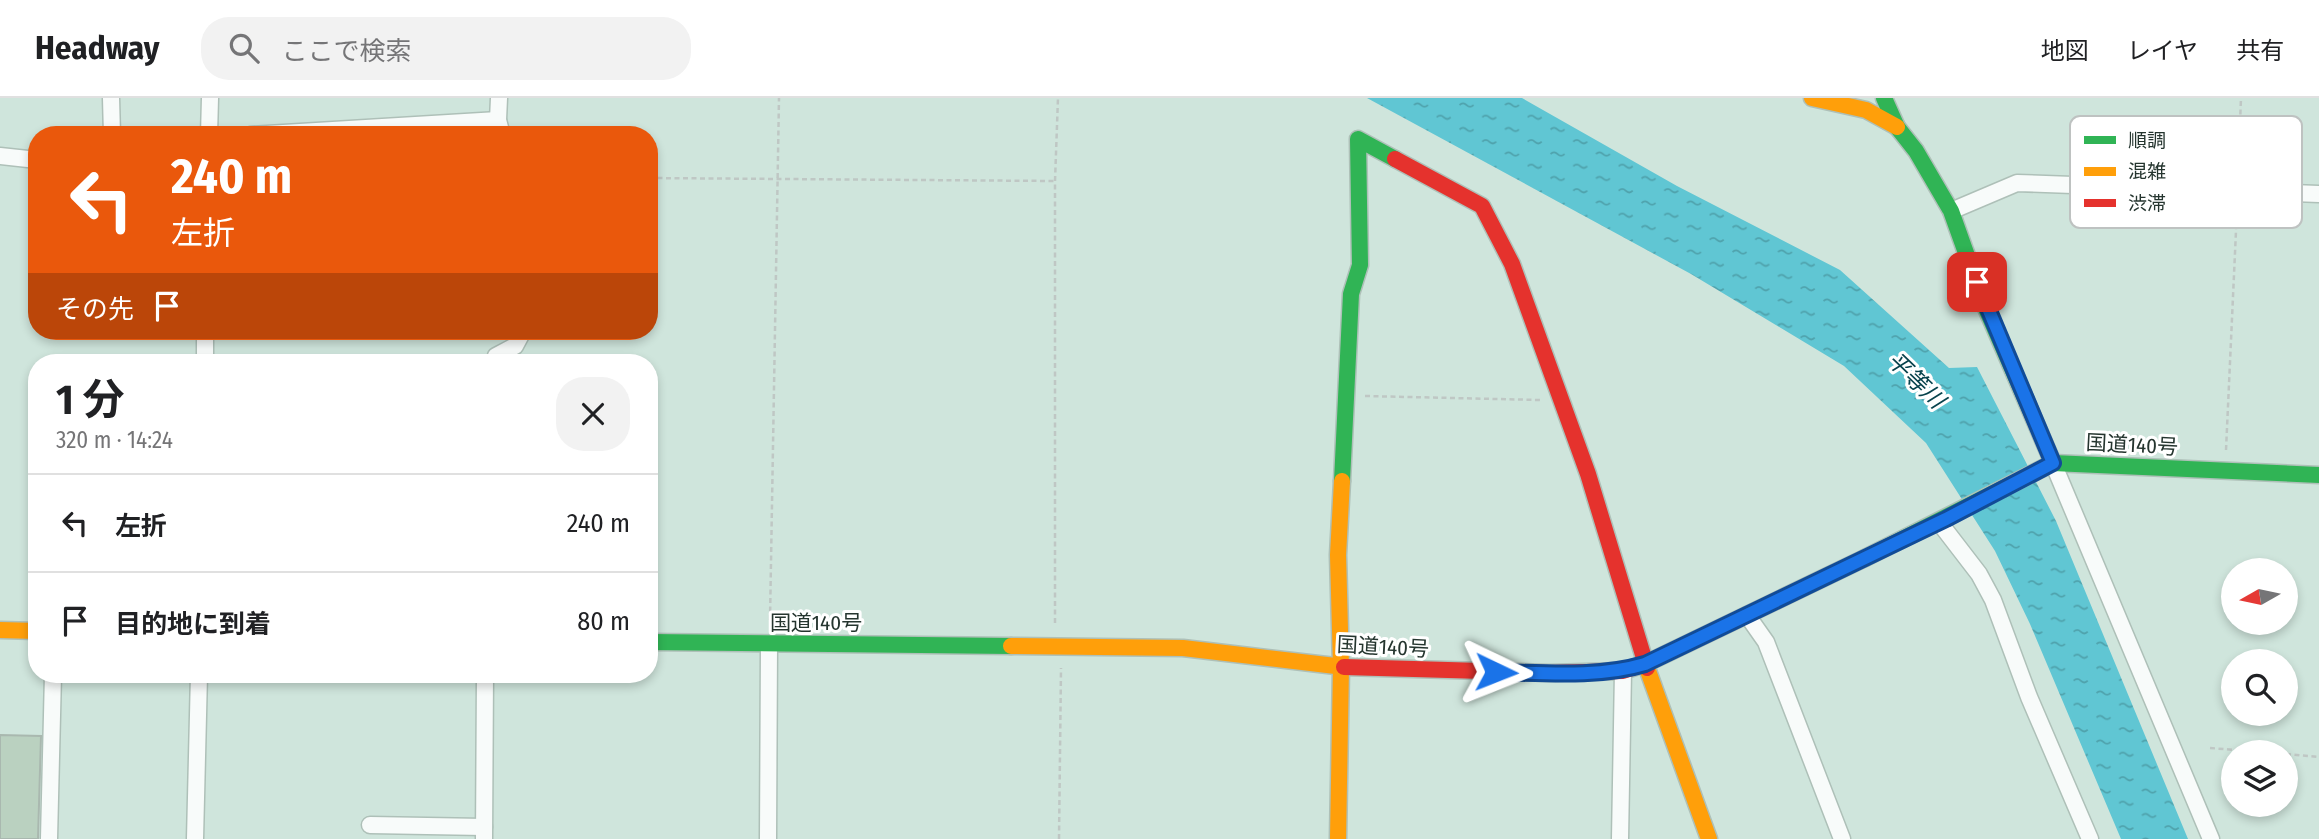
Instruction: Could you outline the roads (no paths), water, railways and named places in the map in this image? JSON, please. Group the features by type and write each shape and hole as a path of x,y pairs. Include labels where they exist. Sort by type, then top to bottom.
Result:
{"main road":[{"path":"1812,98 1867,110 1896,127"},
{"path":"1884,98 1896,127 1916,151 1951,211 1985,306 2049,465"},
{"path":"1338,839 1341,667 1338,555 1351,294 1360,265 1359,139 1482,206 1513,264 1588,474 1645,664 1709,839"},
{"name":"国道140号","path":"658,642 1183,648 1341,667 1549,673 1623,671 1645,664 1747,615 1943,520 2049,465 2319,475"},
{"path":"0,630 28,631"}],"street":[{"path":"111,98 112,126"},
{"path":"209,126 210,98"},
{"path":"499,98 500,126"},
{"path":"0,156 28,159"},
{"path":"1951,211 2017,183 2070,185"},
{"path":"500,354 516,346 519,340"},
{"path":"2049,465 2211,839"},
{"path":"1943,520 1993,600 2029,697 2090,839"},
{"path":"1747,615 1766,642 1842,839"},
{"path":"768,839 769,645"},
{"path":"1620,839 1623,671"},
{"path":"49,839 53,683"},
{"path":"195,839 199,683"},
{"path":"370,825 484,833 485,683"}],"water":[{"name":"平等川","path":"1367,98 1522,98 1677,186 1840,270 1949,368 1977,367 2056,521 2188,839 2121,839 2030,624 1995,551 1926,443 1844,366 1691,274"}]}
